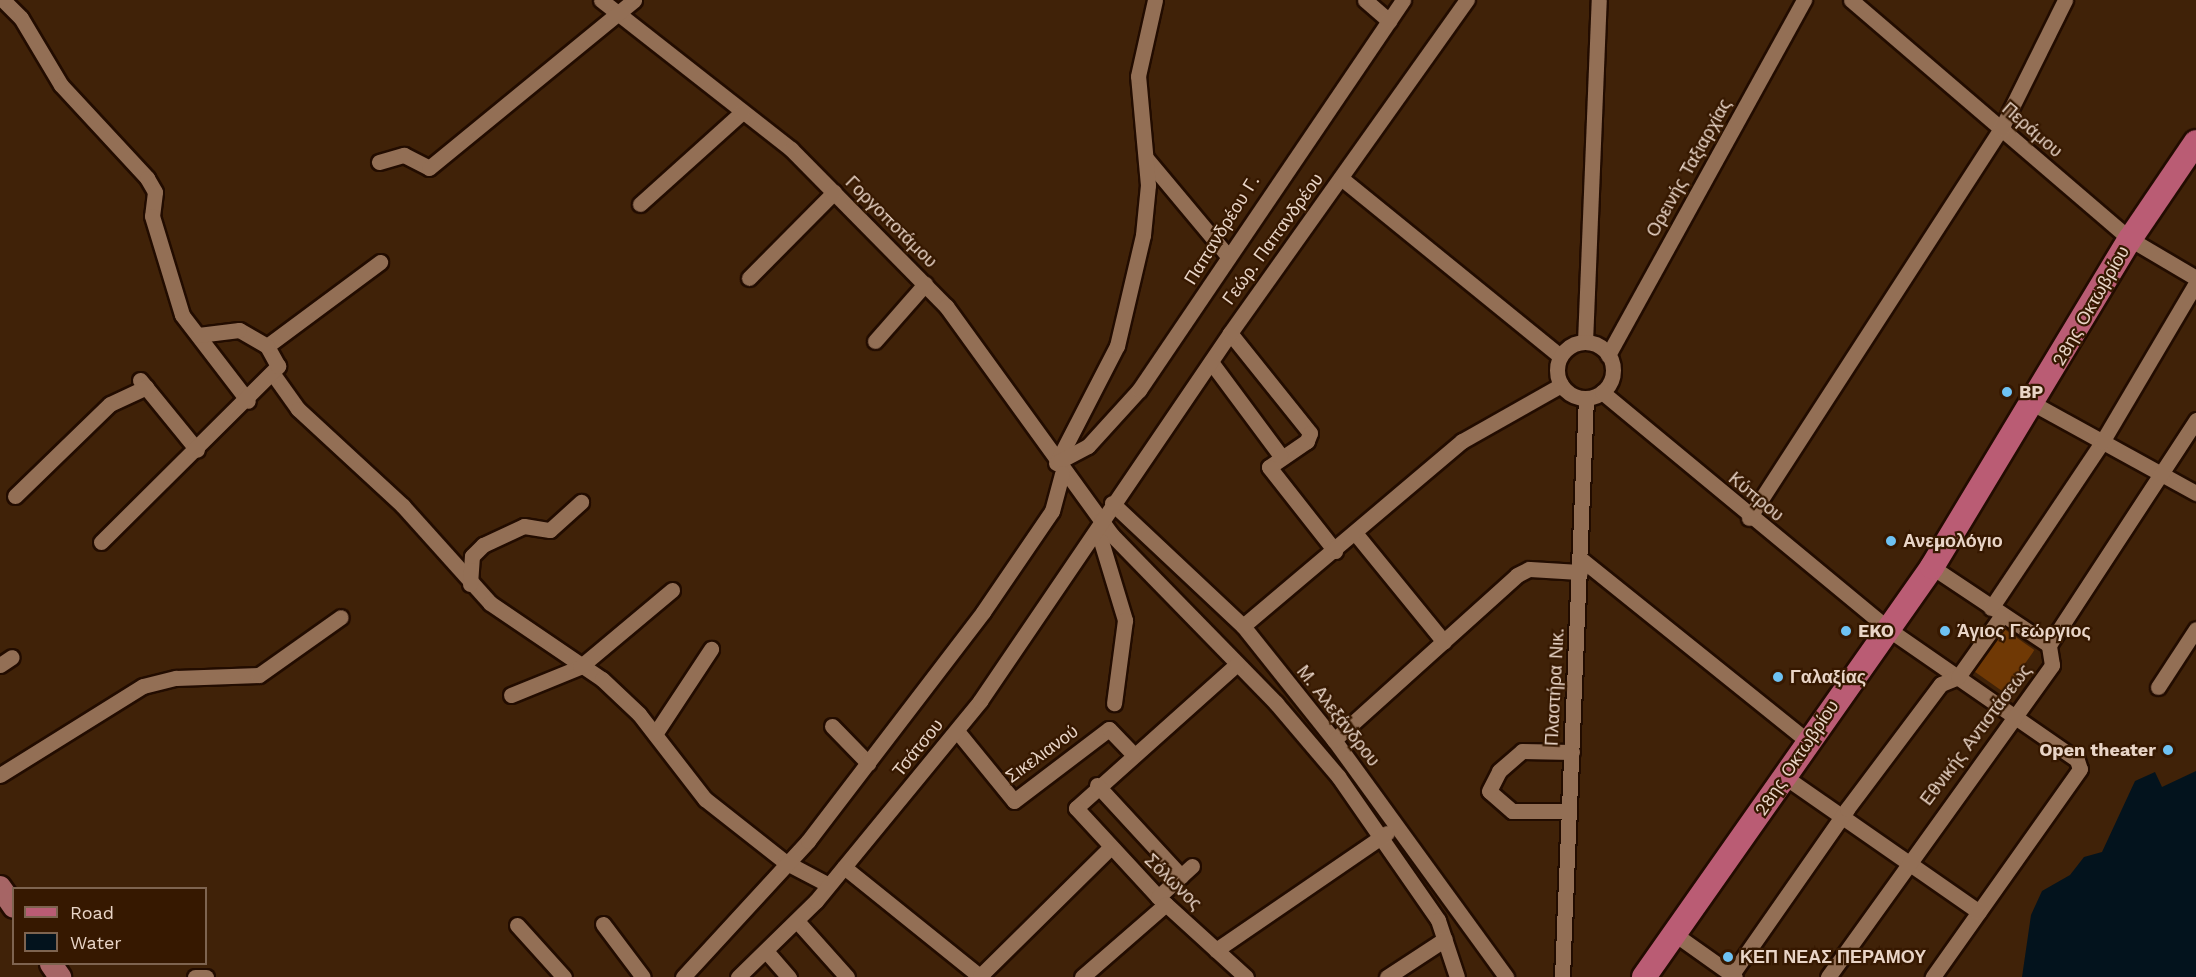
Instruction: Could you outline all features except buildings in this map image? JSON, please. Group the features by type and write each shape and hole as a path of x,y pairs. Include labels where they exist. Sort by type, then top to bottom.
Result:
{"main road":[{"name":"28ης Οκτωβρίου","path":"1644,977 1785,777 1807,741 1932,567 2034,404 2130,239 2196,142"}],"street":[{"path":"3,0 21,18 61,85 147,178 177,300 198,335 248,401"},
{"name":"Γοργοποτάμου","path":"601,0 742,112 834,192 925,284 980,346 1059,468 1101,520"},
{"path":"379,162 404,155 429,168 634,0"},
{"path":"683,977 785,862 868,763 1035,540 1052,512 1059,468 1124,322 1143,235 1146,158 1138,76 1155,0"},
{"path":"1365,0 1389,21"},
{"name":"Παπανδρέου Γ.","path":"1059,468 1088,446 1124,409 1403,0"},
{"name":"Γεώρ. Παπανδρέου","path":"1112,503 1467,0"},
{"path":"1585,342 1599,0"},
{"name":"Ορεινής Ταξιαρχίας","path":"1608,355 1804,0"},
{"name":"Περάμου","path":"1851,0 2130,239 2196,278"},
{"path":"1749,518 2001,129 2066,0"},
{"path":"640,204 742,112"},
{"path":"1146,158 1228,256"},
{"path":"1341,178 1560,356 1561,385"},
{"path":"749,278 834,192"},
{"path":"267,346 380,262"},
{"path":"1676,934 1732,976 1841,818 1941,684 1958,677 2196,283"},
{"path":"876,341 925,284"},
{"path":"101,542 248,401 278,366 267,346 239,330 198,335"},
{"path":"1230,333 1310,433 1307,441 1269,463 1271,472 1335,551"},
{"path":"1560,356 1585,342"},
{"path":"1561,385 1586,398 1602,392 1612,374 1608,355 1585,342"},
{"path":"1211,362 1280,455"},
{"path":"273,374 298,409 403,506 470,584 504,616 619,693 655,734 705,799 785,862 827,884"},
{"path":"15,496 110,404 143,383 197,450"},
{"path":"1243,626 1356,534 1462,441 1561,385"},
{"name":"Κύπρου","path":"1602,392 1749,518 1888,629 2070,752 2080,769 1979,912"},
{"name":"Πλαστήρα Νικ.","path":"1562,977 1581,566 1586,398"},
{"path":"2034,404 2196,494"},
{"name":"Εθνικής Αντιστάσεως","path":"1828,977 1907,862 2052,665 2049,645 2196,420"},
{"path":"470,584 472,556 483,545 524,526 550,530 581,502"},
{"name":"Τσάτσου","path":"738,977 797,921 957,731 1112,503"},
{"name":"Μ. Αλεξάνδρου","path":"1112,503 1243,626 1334,740 1506,977"},
{"path":"1101,520 1101,541 1125,620 1114,703"},
{"name":"Μ. Αλεξάνδρου","path":"1101,520 1311,742 1381,837 1438,920 1457,977"},
{"path":"1356,534 1444,642"},
{"path":"1334,740 1529,569 1581,566 1807,741"},
{"path":"1932,567 2049,645"},
{"path":"511,695 580,667 672,590"},
{"path":"0,775 143,686 176,678 259,675 341,617"},
{"path":"2158,687 2196,629"},
{"path":"655,734 711,649"},
{"path":"1082,977 1162,900 1186,871 1097,785 1237,664"},
{"path":"832,726 868,763"},
{"name":"Σικελιανού","path":"957,731 1014,801 1109,729 1133,754"},
{"path":"1569,811 1512,811 1489,791 1499,771 1522,751 1572,752"},
{"path":"1785,777 1979,912 1933,977"},
{"name":"Σόλωνος","path":"1097,785 1076,804 1077,812 1162,900 1245,977"},
{"path":"1216,950 1396,826"},
{"path":"844,867 980,977 1110,848"},
{"path":"0,887 12,904"},
{"path":"797,921 847,977"},
{"path":"603,924 643,977"},
{"path":"517,925 564,977"},
{"path":"1387,977 1445,939"},
{"path":"766,951 789,977"},
{"path":"195,977 206,977"}],"shaded area":[{"path":"2000,626 2034,650 2005,693 1970,669"}],"water":[{"path":"2196,771 2196,977 2022,977 2031,915 2042,891 2070,875 2084,857 2102,852 2135,781 2155,772 2162,787"}],"place":[{"name":"BP","path":"2007,392"},
{"name":"Ανεμολόγιο","path":"1891,541"},
{"name":"EKO","path":"1846,631"},
{"name":"Άγιος Γεώργιος","path":"1945,631"},
{"name":"Γαλαξίας","path":"1778,677"},
{"name":"Open theater","path":"2168,750"},
{"name":"ΚΕΠ ΝΕΑΣ ΠΕΡΑΜΟΥ","path":"1728,957"}]}
